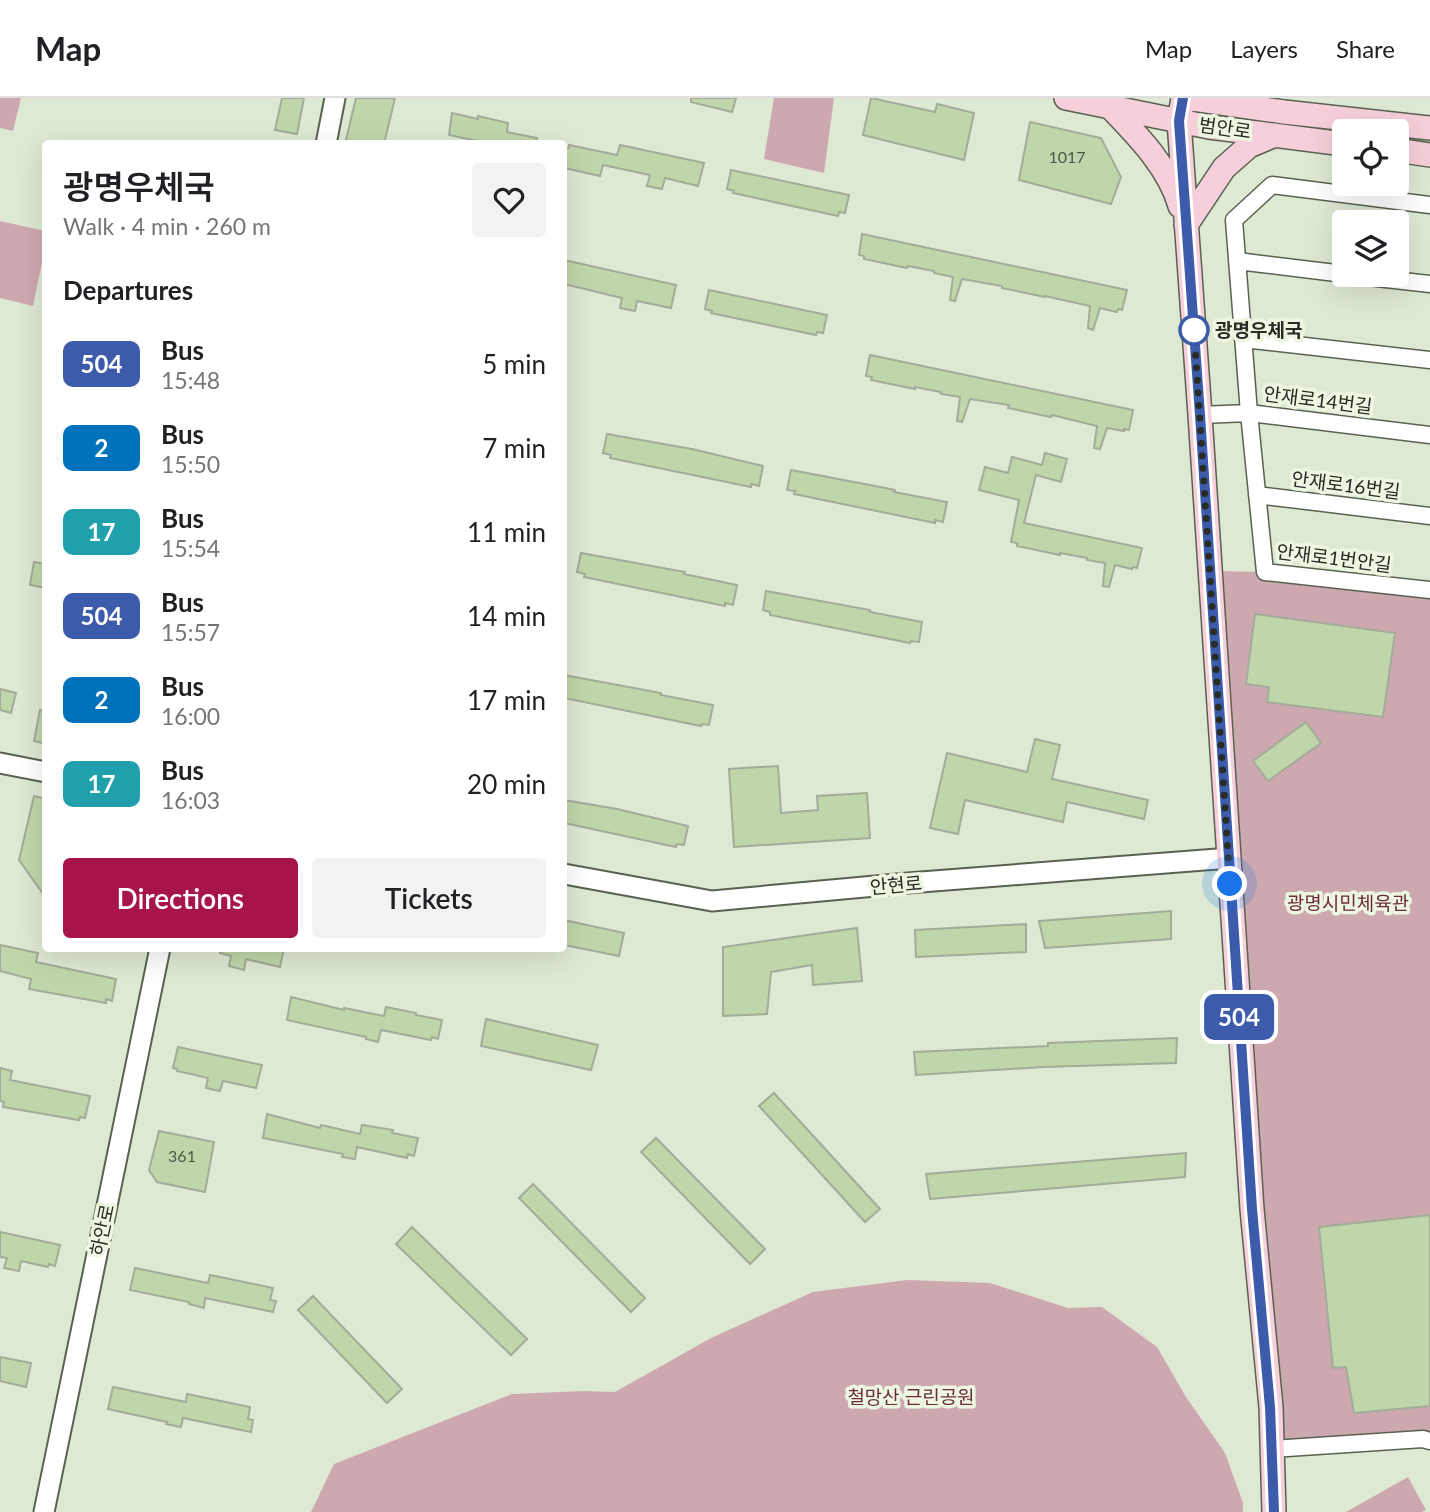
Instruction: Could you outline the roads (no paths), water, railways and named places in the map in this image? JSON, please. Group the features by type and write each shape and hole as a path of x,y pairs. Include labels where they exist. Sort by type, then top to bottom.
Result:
{"main road":[{"name":"범안로","path":"1066,98 1110,107 1183,106 1284,112 1430,128"},
{"path":"1251,98 1284,112"},
{"name":"범안로","path":"1183,106 1209,127 1332,142"},
{"path":"1183,106 1186,225 1252,1209 1269,1382 1274,1512"},
{"path":"1110,107 1135,133 1177,192 1186,225"},
{"path":"1186,225 1224,168 1249,146 1275,135"},
{"path":"1409,152 1430,155"}],"street":[{"path":"327,140 335,98"},
{"name":"안재로1번안길","path":"1430,205 1272,185 1234,220 1265,572 1430,590"},
{"path":"1237,261 1332,273"},
{"path":"1409,282 1430,284"},
{"path":"1243,339 1430,360"},
{"name":"안재로14번길","path":"1200,415 1249,412 1430,435"},
{"name":"안재로16번길","path":"1257,495 1430,516"},
{"path":"0,763 42,771"},
{"name":"안현로","path":"567,875 712,901 1230,858"},
{"name":"하안로","path":"44,1512 159,952"},
{"path":"1272,1449 1423,1439 1430,1441"}],"place":[{"name":"광명우체국","path":"1194,330"}],"park label":[{"name":"광명시민체육관","path":"1348,903"},
{"name":"철망산 근린공원","path":"911,1397"}]}
